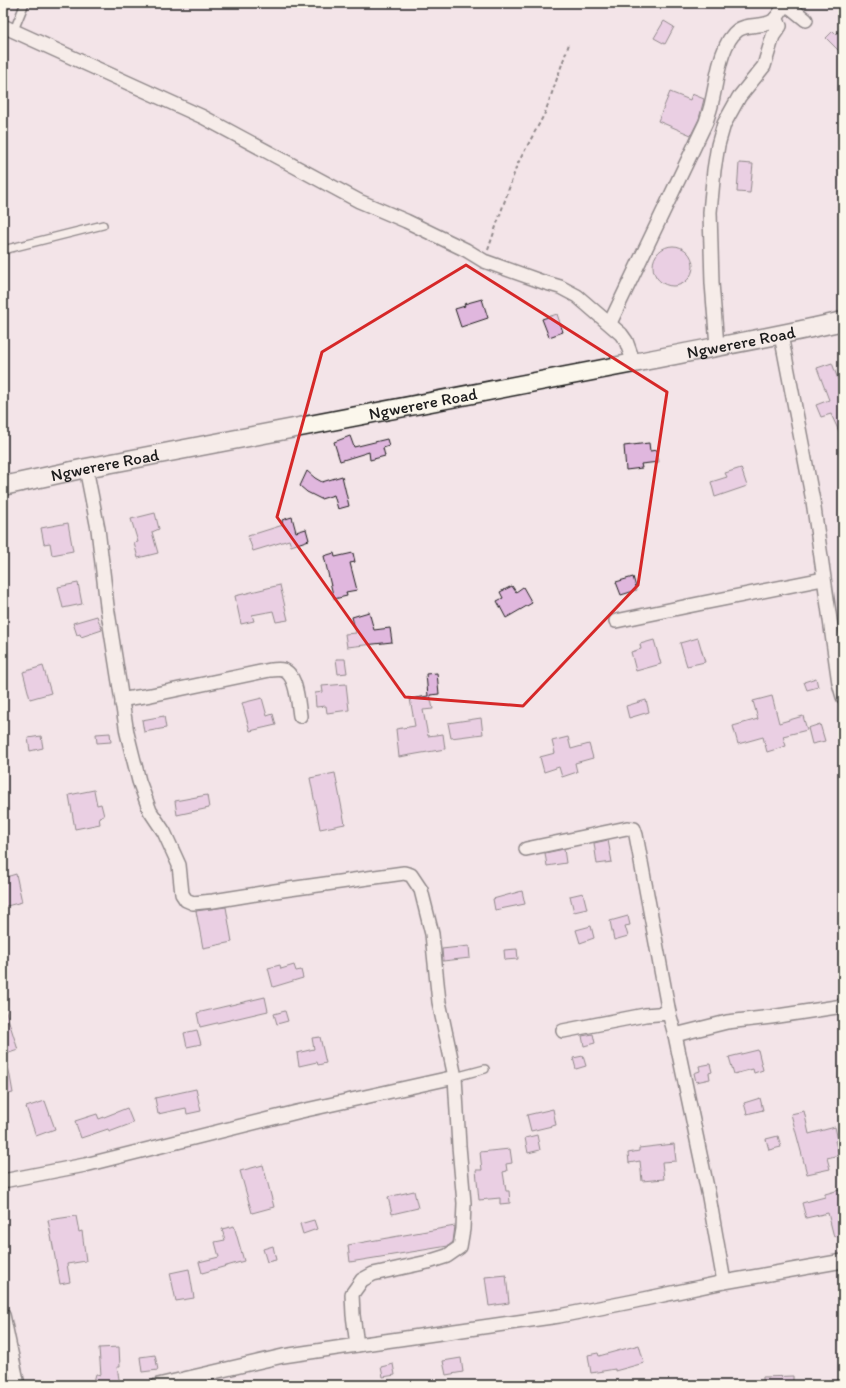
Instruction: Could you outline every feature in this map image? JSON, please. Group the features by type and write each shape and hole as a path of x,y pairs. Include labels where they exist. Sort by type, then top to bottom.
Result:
{"main road":[{"name":"Ngwerere Road","path":"3,486 86,468 716,346 781,335 843,321"}],"street":[{"path":"610,323 706,122 712,101 717,70 729,39 739,29 746,26 768,23 774,20 785,3 806,20"},
{"path":"716,346 710,212 718,145 724,124 739,97 764,66 773,36 780,26 776,18"},
{"path":"8,28 202,117 359,201 406,221 484,260 542,282 560,287 577,296 621,334 626,341 634,363"},
{"path":"781,335 813,501 839,684 843,697"},
{"path":"86,468 98,529 107,606 127,733 139,781 150,810 164,832 179,865 182,894 186,900 193,903 213,901 404,873 411,875 421,890 432,934 439,1002 455,1077 464,1203 463,1229 460,1247 447,1256 428,1262 373,1274 362,1280 352,1294 357,1345"},
{"path":"616,621 823,579"},
{"path":"122,704 125,699 270,670 282,670 289,674 294,683 300,716"},
{"path":"526,849 627,828 634,829 669,1013 709,1197 724,1282"},
{"path":"675,1035 727,1022 843,1006"},
{"path":"563,1030 646,1015 669,1013"},
{"path":"3,1181 78,1167 297,1112 455,1077"},
{"path":"158,1385 284,1356 559,1316 724,1282 843,1262"},
{"path":"3,1315 18,1385"}],"lane":[{"path":"8,28 25,3"},
{"path":"3,250 103,225"},
{"path":"455,1077 485,1069"}],"path":[{"path":"484,260 517,165 545,113 569,44"}],"highlighted area":[{"path":"466,265 667,392 638,585 523,706 405,697 277,517 322,352"}],"building":[{"path":"664,21 674,27 665,44 654,38"},
{"path":"843,27 843,55 826,38 833,31 836,34"},
{"path":"670,92 690,100 692,94 704,99 699,119 691,135 658,121"},
{"path":"739,163 753,164 750,193 737,192"},
{"path":"673,246 681,248 687,252 691,258 693,266 691,274 687,280 681,284 673,286 665,284 659,280 655,274 653,266 655,258 659,252 665,248"},
{"path":"482,299 488,318 461,327 455,309 465,306 464,304"},
{"path":"557,314 563,332 549,337 542,319"},
{"path":"832,363 839,382 843,381 843,440 831,414 821,417 816,405 829,400 817,368"},
{"path":"350,436 354,447 387,439 389,446 383,448 385,456 370,460 369,452 340,461 334,442"},
{"path":"649,443 650,451 657,450 659,462 641,464 642,468 626,470 624,446"},
{"path":"741,468 747,486 715,497 711,482 727,477 725,473"},
{"path":"307,471 322,482 342,476 349,506 338,509 334,495 321,499 307,492 300,486"},
{"path":"155,513 159,529 152,532 158,553 138,558 134,543 138,542 131,519"},
{"path":"292,517 296,532 306,529 309,540 291,546 289,540 253,551 248,536 283,525 282,520"},
{"path":"68,523 73,551 52,555 50,543 44,544 41,528"},
{"path":"334,553 335,557 353,553 355,562 350,563 357,590 346,592 347,596 334,599 324,556"},
{"path":"633,577 637,590 621,595 616,582"},
{"path":"78,583 82,604 63,608 58,587"},
{"path":"280,585 288,620 276,622 273,611 252,615 254,621 241,624 235,596"},
{"path":"512,586 516,592 523,587 532,603 506,618 497,601 503,598 500,592"},
{"path":"369,612 374,630 390,628 392,642 347,647 345,634 356,633 352,617"},
{"path":"97,616 102,630 81,637 80,634 77,635 73,623"},
{"path":"698,638 705,662 687,666 680,643"},
{"path":"654,640 661,664 636,671 631,652 641,649 640,644"},
{"path":"336,659 345,659 347,673 338,674"},
{"path":"43,666 51,693 30,699 23,672"},
{"path":"437,673 439,694 430,695 433,709 423,710 428,736 443,734 445,749 399,757 396,729 415,726 410,699 428,696 426,674"},
{"path":"816,678 818,687 807,690 804,682"},
{"path":"346,684 349,710 327,713 326,706 316,707 315,693 323,692 322,686"},
{"path":"772,696 779,723 803,716 807,730 783,736 786,746 767,752 763,737 738,744 733,726 758,719 753,701"},
{"path":"262,698 267,716 273,714 276,725 250,731 242,703"},
{"path":"646,700 649,712 629,718 626,706"},
{"path":"164,716 166,728 144,732 142,720"},
{"path":"481,718 483,734 451,738 448,723"},
{"path":"820,724 825,741 812,744 808,728"},
{"path":"110,733 111,742 97,743 96,734"},
{"path":"41,736 43,748 30,751 28,738"},
{"path":"568,737 571,749 589,744 593,758 575,763 577,772 562,777 559,767 544,772 540,757 555,753 552,741"},
{"path":"335,773 345,824 320,829 310,778"},
{"path":"94,790 97,805 101,804 104,816 99,817 100,824 75,829 69,795"},
{"path":"207,795 209,808 177,815 175,801"},
{"path":"608,840 612,862 597,864 594,843"},
{"path":"564,849 566,863 547,866 545,853"},
{"path":"16,874 22,902 3,907 3,878"},
{"path":"522,891 525,904 495,910 493,899"},
{"path":"583,893 587,909 574,912 570,896"},
{"path":"226,907 232,942 203,948 196,911"},
{"path":"628,916 630,925 625,926 628,936 614,940 610,921"},
{"path":"591,926 594,938 580,943 576,930"},
{"path":"469,946 470,958 443,961 442,949"},
{"path":"517,949 518,959 505,960 504,950"},
{"path":"280,965 281,969 294,965 296,971 301,970 303,978 273,987 268,968"},
{"path":"265,997 268,1011 200,1027 197,1013"},
{"path":"3,1009 5,1009 18,1050 3,1055"},
{"path":"285,1011 288,1021 277,1024 274,1014"},
{"path":"197,1030 201,1044 187,1047 184,1033"},
{"path":"593,1034 595,1043 584,1046 582,1036"},
{"path":"320,1037 326,1063 318,1065 317,1062 299,1066 297,1053 314,1049 312,1038"},
{"path":"758,1050 763,1070 754,1073 753,1069 734,1074 729,1057"},
{"path":"583,1056 586,1066 576,1069 573,1058"},
{"path":"710,1064 712,1072 709,1073 710,1079 696,1082 694,1073 700,1071 699,1066"},
{"path":"8,1065 13,1093 3,1095 3,1066"},
{"path":"196,1089 201,1111 187,1114 186,1108 158,1114 155,1098"},
{"path":"760,1098 763,1110 747,1114 744,1103"},
{"path":"45,1101 55,1129 36,1136 26,1107"},
{"path":"127,1108 133,1123 109,1132 108,1129 81,1138 75,1121 97,1114 99,1119"},
{"path":"553,1109 556,1125 531,1131 527,1115"},
{"path":"804,1111 809,1134 835,1127 838,1140 835,1141 839,1155 827,1158 830,1169 807,1174 791,1114"},
{"path":"537,1135 540,1150 528,1153 525,1138"},
{"path":"778,1136 781,1147 769,1150 766,1139"},
{"path":"674,1144 676,1161 662,1162 664,1179 642,1181 640,1161 629,1163 628,1153 639,1151 639,1148"},
{"path":"510,1149 512,1163 506,1164 507,1171 503,1172 506,1191 509,1191 510,1203 500,1204 500,1198 479,1200 476,1170 482,1170 480,1152"},
{"path":"263,1165 274,1207 252,1213 240,1171"},
{"path":"843,1189 843,1209 840,1210 843,1222 843,1235 834,1237 828,1213 806,1218 802,1203 825,1197 825,1194"},
{"path":"414,1191 418,1208 392,1214 388,1197"},
{"path":"76,1216 79,1232 82,1231 86,1261 67,1264 70,1282 60,1284 48,1220"},
{"path":"314,1220 317,1229 303,1234 300,1224"},
{"path":"234,1226 244,1261 202,1273 199,1262 219,1257 215,1242 225,1240 222,1229"},
{"path":"455,1226 453,1242 448,1246 350,1262 348,1245"},
{"path":"273,1246 276,1260 267,1262 263,1249"},
{"path":"189,1269 194,1298 176,1301 170,1273"},
{"path":"506,1275 509,1303 489,1306 485,1277"},
{"path":"639,1345 644,1363 615,1371 615,1369 591,1373 588,1355 598,1353 599,1356"},
{"path":"119,1347 120,1367 117,1367 120,1385 93,1385 96,1374 101,1375 99,1348"},
{"path":"155,1355 158,1370 142,1372 140,1357"},
{"path":"461,1358 463,1372 446,1375 443,1361"},
{"path":"393,1364 395,1375 383,1377 381,1367"},
{"path":"793,1376 793,1385 763,1385 763,1377"}]}
